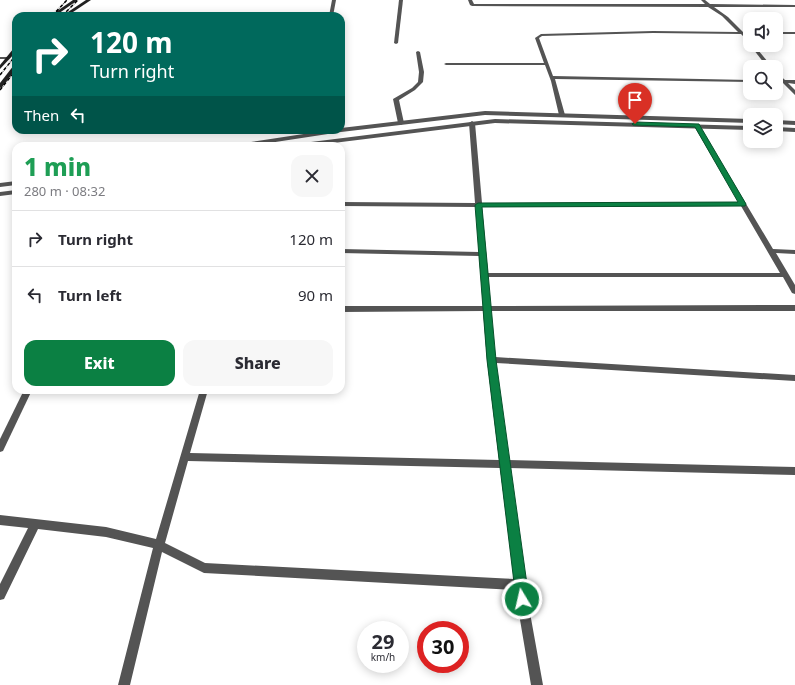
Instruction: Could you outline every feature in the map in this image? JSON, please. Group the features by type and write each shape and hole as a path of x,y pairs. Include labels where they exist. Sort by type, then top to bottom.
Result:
{"main road":[{"path":"58,12 76,0"},
{"path":"70,12 89,0"},
{"path":"0,68 12,54"},
{"path":"0,86 12,71"}],"street":[{"path":"332,12 334,0"},
{"path":"396,43 401,0"},
{"path":"470,0 472,5 795,6"},
{"path":"703,0 708,6 723,15 742,33"},
{"path":"562,115 552,77 537,38 541,35 653,32 742,33"},
{"path":"783,33 795,33"},
{"path":"401,123 396,99 418,88 423,80 418,52"},
{"path":"758,52 764,60"},
{"path":"0,58 8,58"},
{"path":"446,64 547,64"},
{"path":"552,77 743,81"},
{"path":"784,81 795,82"},
{"path":"784,81 795,93"},
{"path":"345,130 485,113 743,121"},
{"path":"326,142 495,120 743,128"},
{"path":"783,122 795,123"},
{"path":"472,123 491,360 520,585 537,685"},
{"path":"697,126 795,292"},
{"path":"783,129 795,130"},
{"path":"260,142 303,134"},
{"path":"0,185 12,184"},
{"path":"0,194 12,192"},
{"path":"345,204 743,204"},
{"path":"345,251 483,254"},
{"path":"772,252 795,252"},
{"path":"484,275 786,275"},
{"path":"345,309 795,308"},
{"path":"491,360 795,378"},
{"path":"0,448 26,394"},
{"path":"124,685 159,545 203,394"},
{"path":"184,457 795,471"},
{"path":"0,520 106,532 159,545 204,568 520,585"},
{"path":"0,595 35,525"}],"railway":[{"path":"56,12 67,0"},
{"path":"66,12 78,0"},
{"path":"0,75 12,60"},
{"path":"0,90 12,75"}],"route":[{"path":"522,599 491,360 478,205 743,204 697,126 635,124"}]}
